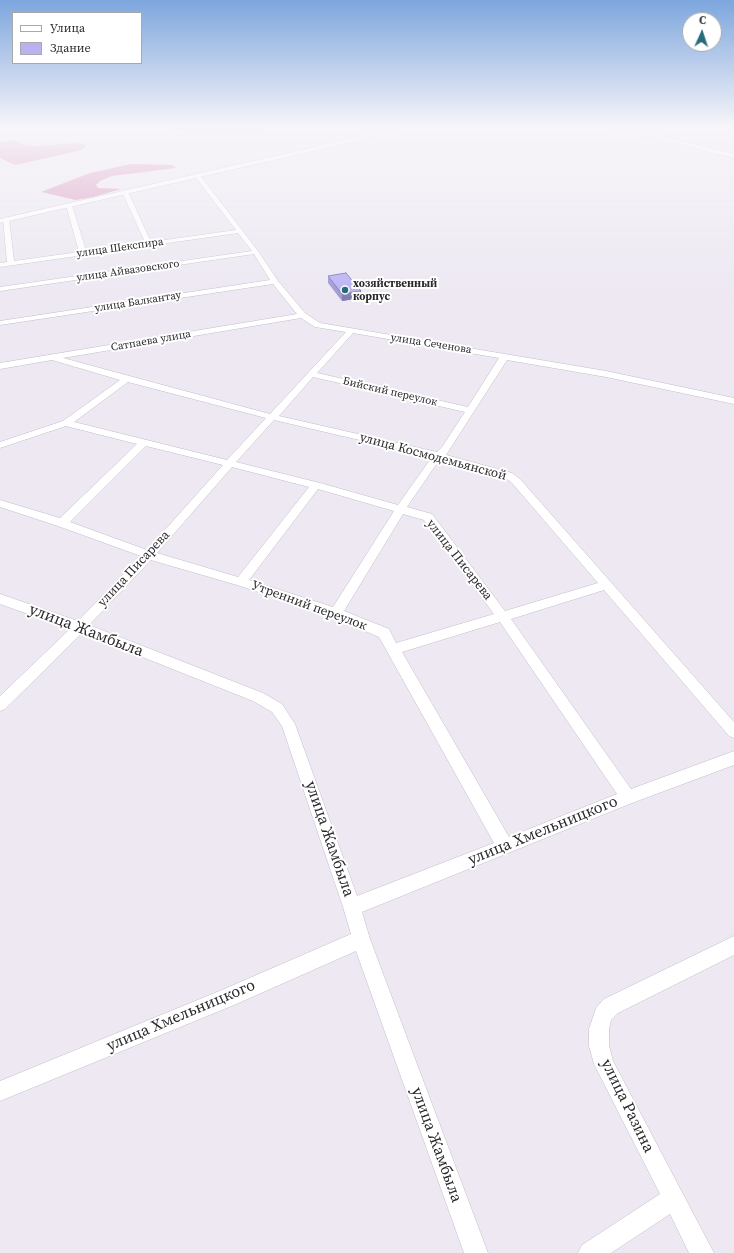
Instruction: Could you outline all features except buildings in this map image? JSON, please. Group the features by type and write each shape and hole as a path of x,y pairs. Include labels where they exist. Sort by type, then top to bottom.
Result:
{"main road":[{"path":"3,220 160,183"}],"street":[{"name":"улица Сеченова","path":"203,183 256,252 275,282 302,315 318,325 606,374 734,401"},
{"path":"125,192 150,244"},
{"path":"69,204 83,253"},
{"path":"3,220 11,263"},
{"name":"улица Шекспира","path":"0,265 240,231"},
{"name":"улица Айвазовского","path":"0,290 256,252"},
{"name":"улица Балкантау","path":"0,323 275,282"},
{"name":"Сатпаева улица","path":"0,366 302,315"},
{"name":"улица Писарева","path":"0,705 80,627 149,555 230,463 351,331"},
{"name":"улица Космодемьянской","path":"51,357 126,379 272,417 439,456 508,475 516,481 734,732"},
{"path":"336,613 401,508 431,464 446,449 504,357"},
{"name":"Бийский переулок","path":"311,374 470,410"},
{"path":"0,445 66,423 126,379"},
{"name":"улица Писарева","path":"66,423 316,485 401,508 428,517 503,617 628,797"},
{"path":"62,523 144,442"},
{"path":"241,582 316,485"},
{"name":"Утренний переулок","path":"0,502 149,555 241,582 336,613 384,633 505,847"},
{"name":"улица Писарева","path":"394,649 606,585"},
{"name":"улица Жамбыла","path":"0,599 80,627 258,697 277,708 288,724 352,907 361,939 476,1253"},
{"name":"улица Хмельницкого","path":"352,907 628,797 734,758"},
{"name":"улица Хмельницкого","path":"0,1091 227,998 361,939"},
{"name":"улица Разина","path":"702,1253 604,1064 599,1046 599,1029 603,1015 611,1006 734,945"},
{"path":"590,1253 673,1199"}],"shaded area":[{"path":"63,183 98,183 96,185 98,188 121,189 76,200 41,192"}],"place":[{"name":"хозяйственный корпус","path":"345,290"}]}
